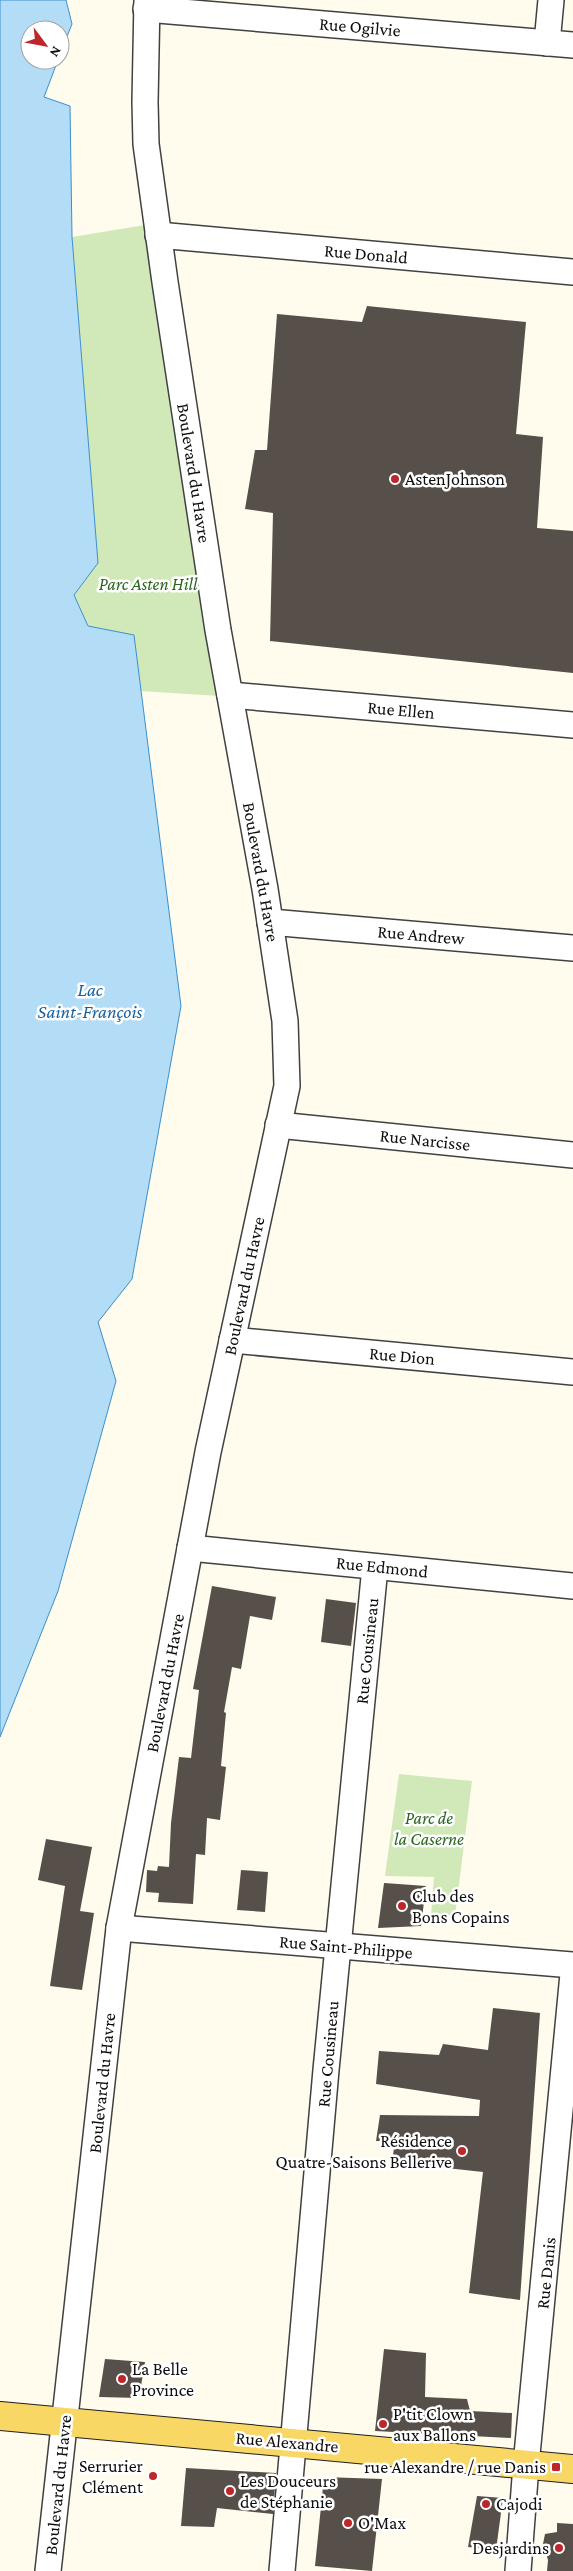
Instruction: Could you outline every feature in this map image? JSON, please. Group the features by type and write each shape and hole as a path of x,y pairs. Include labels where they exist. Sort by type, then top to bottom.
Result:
{"main road":[{"name":"Rue Alexandre","path":"0,2416 573,2469"}],"street":[{"path":"547,43 551,0"},
{"name":"Rue Ogilvie","path":"146,4 573,45"},
{"name":"Boulevard du Havre","path":"48,2571 119,1928 190,1548 232,1340 287,1086 285,1021 270,922 216,620 146,144 146,4"},
{"name":"Rue Donald","path":"158,235 573,272"},
{"name":"Rue Ellen","path":"230,695 573,725"},
{"name":"Rue Andrew","path":"270,922 573,948"},
{"name":"Rue Narcisse","path":"278,1124 573,1156"},
{"name":"Rue Dion","path":"232,1340 573,1372"},
{"name":"Rue Edmond","path":"190,1548 573,1586"},
{"name":"Rue Cousineau","path":"282,2571 338,1946 375,1566"},
{"name":"Rue Saint-Philippe","path":"119,1928 573,1965"},
{"name":"Rue Danis","path":"518,2571 526,2465 573,1974"}],"green space":[{"name":"Parc Asten Hill","path":"145,225 220,696 141,691 134,635 88,626 74,595 98,563 72,237"},
{"name":"Parc de la Caserne","path":"399,1774 472,1781 455,1916 431,1915 434,1877 385,1876"}],"water":[{"name":"Lac Saint-François","path":"0,0 66,0 72,24 70,29 70,20 20,20 20,70 54,70 44,97 70,106 72,237 98,563 74,595 88,626 134,635 181,1006 132,1279 98,1322 116,1381 58,1591 0,1737"}],"building":[{"name":"AstenJohnson","path":"367,306 526,322 516,434 543,437 537,528 573,531 573,673 270,641 273,513 245,509 255,450 267,450 277,314 362,322"},
{"path":"212,1586 276,1597 272,1620 250,1616 241,1669 232,1667 224,1712 226,1713 221,1766 226,1767 220,1820 207,1818 205,1855 196,1854 193,1904 158,1902 159,1893 146,1892 147,1870 157,1871 158,1866 169,1867 171,1823 179,1757 191,1758 199,1690 193,1689"},
{"path":"326,1599 356,1603 351,1646 321,1642"},
{"path":"46,1839 92,1847 80,1911 94,1913 82,1990 50,1986 65,1886 38,1880"},
{"path":"241,1870 268,1872 265,1912 237,1910"},
{"name":"Club des Bons Copains","path":"384,1883 426,1886 421,1926 378,1928"},
{"name":"Résidence Quatre-Saisons Bellerive","path":"493,2008 540,2013 520,2300 469,2293 483,2172 392,2162 395,2141 376,2141 380,2115 479,2116 480,2100 376,2084 379,2051 439,2055 443,2044 488,2050"},
{"path":"384,2349 426,2353 425,2397 467,2399 470,2411 512,2413 511,2438 375,2431"},
{"path":"105,2359 145,2362 139,2398 99,2397"},
{"name":"Les Douceurs de Stéphanie","path":"186,2468 276,2473 273,2514 217,2508 214,2527 181,2526"},
{"name":"O'Max","path":"324,2477 382,2479 372,2571 315,2566"},
{"path":"477,2496 503,2498 496,2550 468,2547"},
{"name":"Desjardins","path":"557,2523 573,2524 573,2571 547,2571 548,2560 543,2544 545,2534 557,2532"}],"place":[{"name":"AstenJohnson","path":"395,479"},
{"name":"Club des Bons Copains","path":"402,1906"},
{"name":"Résidence Quatre-Saisons Bellerive","path":"462,2151"},
{"name":"La Belle Province","path":"122,2379"},
{"name":"P'tit Clown aux Ballons","path":"383,2424"},
{"name":"rue Alexandre / rue Danis","path":"556,2467"},
{"name":"Serrurier Clément","path":"153,2476"},
{"name":"Les Douceurs de Stéphanie","path":"230,2491"},
{"name":"Cajodi","path":"486,2504"},
{"name":"O'Max","path":"348,2523"},
{"name":"Desjardins","path":"559,2548"}]}
